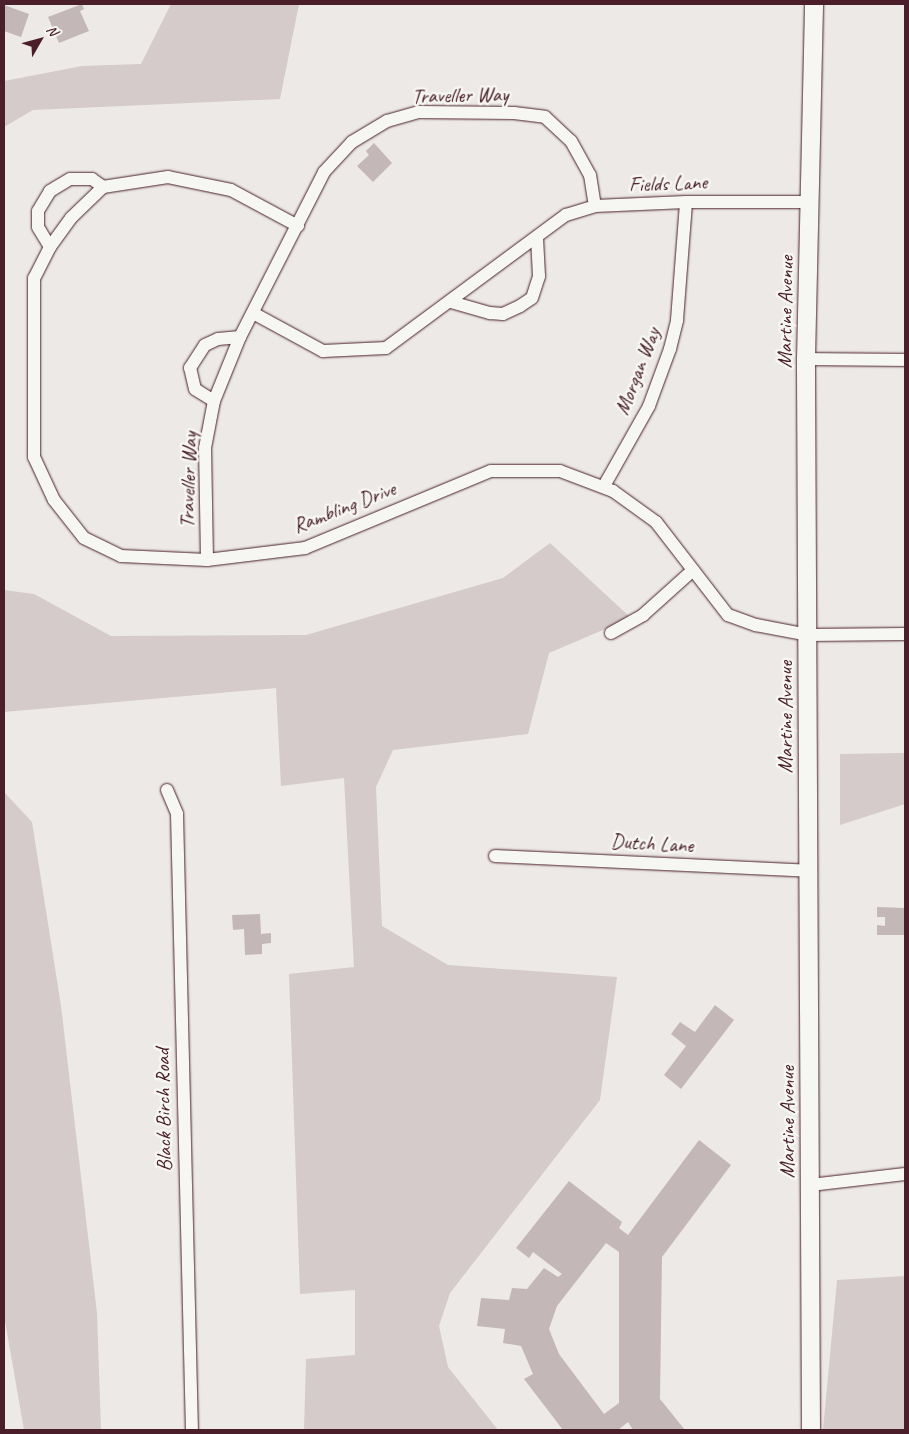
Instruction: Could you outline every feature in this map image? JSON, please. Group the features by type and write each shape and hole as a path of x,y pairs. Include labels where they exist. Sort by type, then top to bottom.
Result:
{"main road":[{"name":"Martine Avenue","path":"811,1430 806,358 814,4"}],"street":[{"name":"Traveller Way","path":"207,560 205,448 214,401 240,337 324,172 352,142 387,121 418,112 514,114 545,118 570,141 590,175 595,206"},
{"path":"50,247 38,227 38,210 50,191 70,179 92,179 103,187 168,177 231,190 298,226"},
{"name":"Rambling Drive","path":"103,187 71,218 50,247 34,278 34,457 54,500 84,538 120,556 207,560 305,548 491,471 560,471 604,486 656,522 728,615 756,625 807,634 905,634"},
{"name":"Fields Lane","path":"253,313 322,351 386,348 566,216 595,206 686,202 809,202"},
{"name":"Morgan Way","path":"604,486 649,406 670,349 677,320 686,202"},
{"path":"451,302 490,313 504,314 532,298 539,276 537,238"},
{"path":"214,401 195,390 190,368 205,346 218,339 240,337"},
{"path":"806,358 905,360"},
{"path":"611,633 644,615 693,570"},
{"name":"Black Birch Road","path":"167,790 177,814 192,1430"},
{"name":"Dutch Lane","path":"495,856 808,871"},
{"path":"810,1185 905,1174"}],"shaded area":[{"path":"171,4 299,4 280,99 33,110 4,127 4,81 82,66 141,64"},
{"path":"550,543 631,618 549,653 528,734 393,750 376,787 382,926 448,965 617,977 600,1100 450,1293 439,1326 448,1367 498,1430 304,1430 306,1359 355,1355 355,1290 300,1294 289,974 354,967 344,778 281,786 276,688 4,712 4,590 34,594 111,636 306,635 503,578"},
{"path":"905,753 905,804 840,825 840,754"},
{"path":"4,792 32,822 61,1006 97,1313 101,1430 24,1430 4,1315"},
{"path":"905,1276 905,1430 823,1430 837,1280"}],"building":[{"path":"82,4 84,9 80,11 89,31 59,43 48,17"},
{"path":"4,5 29,14 21,37 4,31"},
{"path":"374,143 392,163 373,182 357,166 369,155 366,151"},
{"path":"877,907 905,908 905,935 877,935 877,925 885,926 885,917 877,917"},
{"path":"260,914 261,934 271,933 271,943 262,944 262,954 245,955 244,929 233,930 232,915"},
{"path":"715,1005 734,1020 681,1089 664,1075 686,1046 671,1034 680,1022 695,1032"},
{"path":"699,1140 731,1165 662,1257 660,1399 685,1430 633,1430 628,1422 618,1430 563,1430 524,1379 533,1374 521,1346 503,1343 505,1329 477,1326 481,1298 509,1300 512,1288 527,1289 544,1268 558,1277 562,1274 533,1252 529,1258 516,1248 569,1181 622,1222 619,1228 628,1235","holes":["606,1243 619,1252 619,1403 604,1414 559,1354 549,1329 557,1306"]}]}
